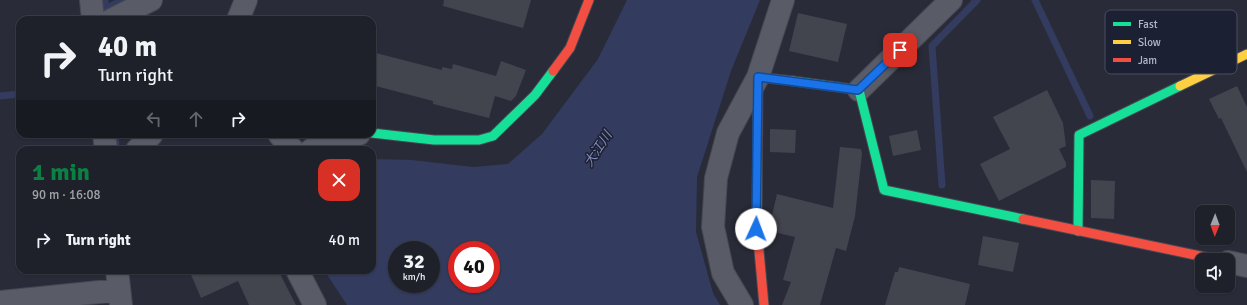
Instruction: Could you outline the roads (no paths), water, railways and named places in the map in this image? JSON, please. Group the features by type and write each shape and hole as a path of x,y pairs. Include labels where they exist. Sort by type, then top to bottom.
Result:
{"street":[{"path":"91,0 93,16"},
{"path":"118,16 151,0"},
{"path":"240,16 246,0"},
{"path":"742,305 723,273 713,227 716,178 728,133 758,77 783,0"},
{"path":"858,90 951,0"},
{"path":"376,133 434,140 479,140 493,136 534,95 570,48 585,1"},
{"path":"1237,59 1247,54"},
{"path":"1078,231 1079,135 1206,74"},
{"path":"758,77 858,90"},
{"path":"758,77 756,229 764,305"},
{"path":"858,90 884,190 1195,255"},
{"path":"141,146 148,138"},
{"path":"282,138 289,146"},
{"path":"318,146 324,142 342,138"},
{"path":"1235,263 1247,266"},
{"path":"299,274 315,305"},
{"path":"0,302 119,288"}],"water":[{"name":"大江川","path":"627,0 760,0 731,71 697,177 696,232 713,293 720,305 347,305 327,274 376,274 376,159 412,160 473,167 508,164 542,134 598,59"}],"waterway":[{"path":"105,0 105,9 123,0"},
{"path":"942,185 932,46 977,0"},
{"path":"1035,0 1090,116"},
{"path":"0,96 16,94"},
{"path":"115,138 116,146"}]}
